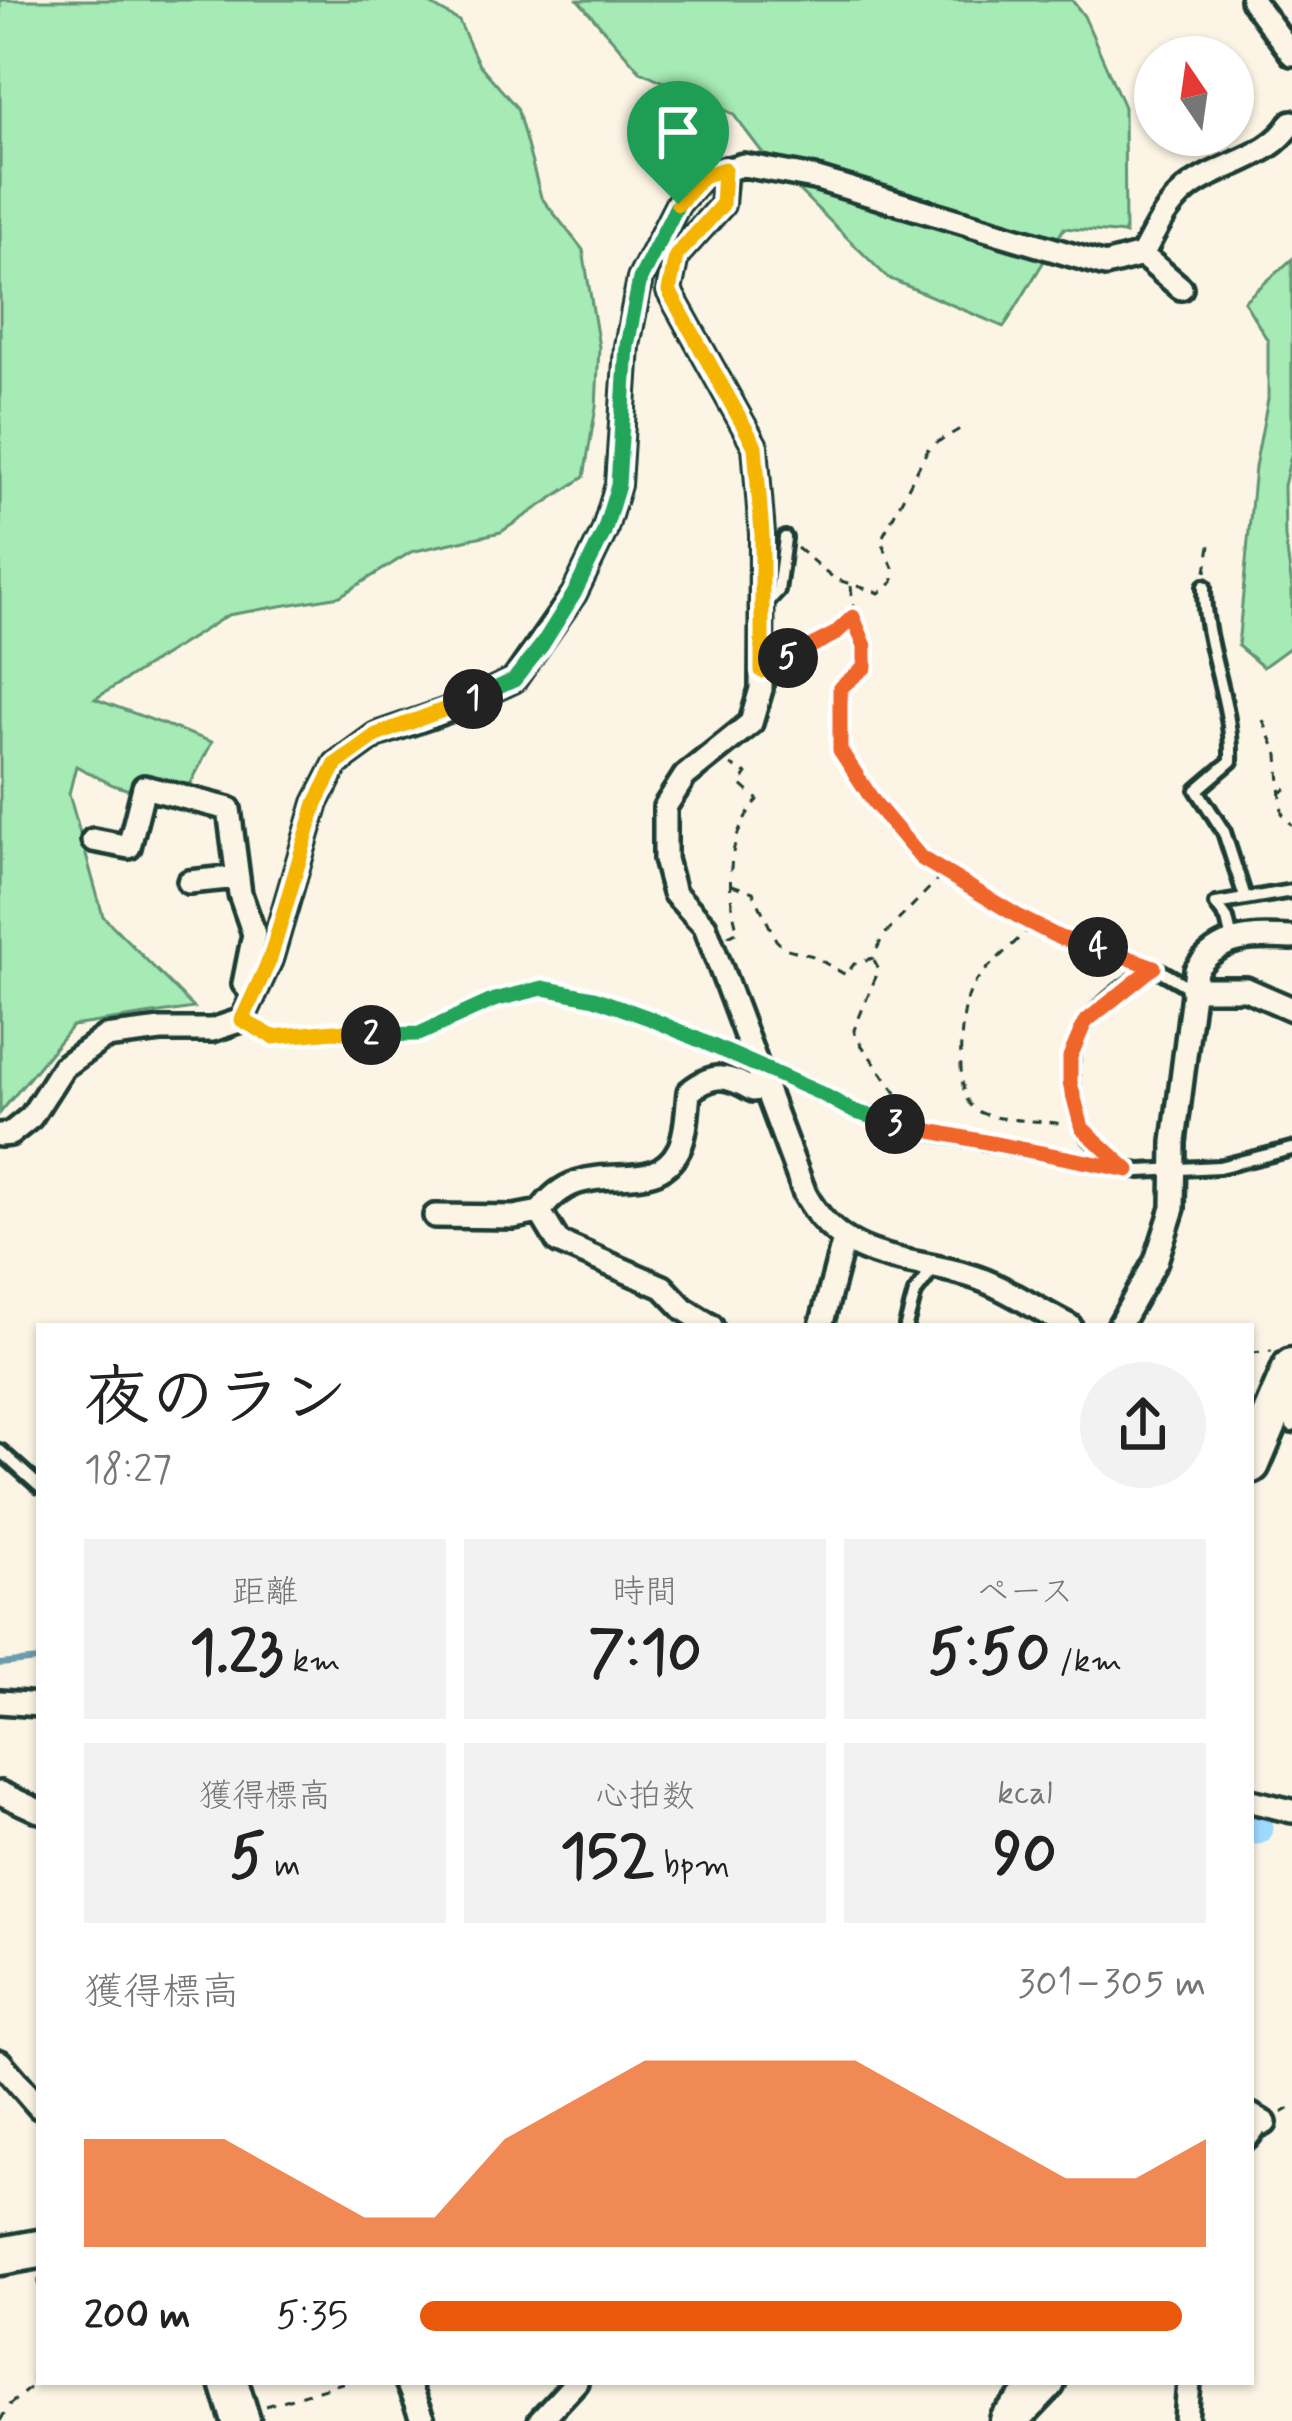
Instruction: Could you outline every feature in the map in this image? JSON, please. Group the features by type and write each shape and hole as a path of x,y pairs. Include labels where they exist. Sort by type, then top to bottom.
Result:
{"main road":[{"path":"1254,1457 1290,1371"},
{"path":"0,2256 36,2250"},
{"path":"1009,2421 1043,2385"}],"street":[{"path":"1252,0 1292,54"},
{"path":"0,1135 10,1134 31,1117 63,1067 105,1037 212,1030 242,1020 270,959 316,803 336,764 376,735 449,710 514,680 574,594 604,532 618,485 627,346 640,279 678,204 703,176 743,165 814,178 1105,265 1142,254 1167,209 1190,187 1258,151 1286,132 1292,122"},
{"path":"724,169 722,205 676,256 669,291 755,446 764,606 762,671 751,723 686,776 665,807 665,860 674,893 705,926 805,1194 825,1226 881,1256 972,1276 1064,1323"},
{"path":"1142,254 1181,288"},
{"path":"93,840 129,847 144,787 229,809 238,878 254,934 244,984 254,995"},
{"path":"189,882 238,878"},
{"path":"1121,1323 1156,1261 1173,1208 1196,970 1208,951 1232,940 1292,938"},
{"path":"1192,989 1246,989 1292,1010"},
{"path":"436,1216 514,1217 540,1212 554,1192 577,1182 608,1175 648,1177 667,1169 681,1146 689,1092 707,1078 729,1076 753,1090 762,1075"},
{"path":"540,1212 558,1242 663,1287 706,1323"},
{"path":"822,1323 844,1239"},
{"path":"0,1702 36,1705"},
{"path":"0,1793 36,1810"},
{"path":"1254,1802 1292,1811"},
{"path":"0,2062 36,2104"},
{"path":"408,2385 423,2421"},
{"path":"540,2421 573,2385"},
{"path":"1186,2421 1189,2385"}],"lane":[{"path":"764,606 778,590 785,538"},
{"path":"1204,586 1203,616 1220,674 1231,760 1197,790 1224,832 1245,897"},
{"path":"1232,940 1227,919 1216,904 1292,891"},
{"path":"1128,1170 1082,1128 1070,1083 1070,1057 1077,1035 1085,1022 1154,967 1192,989"},
{"path":"242,1020 273,1037 334,1031 419,1034 494,1000 543,988 594,998 762,1075 882,1121 1128,1170 1219,1167 1292,1149"},
{"path":"907,1323 915,1293 934,1268"},
{"path":"1290,1371 1292,1426"},
{"path":"0,1451 36,1483"}],"path":[{"path":"785,538 835,579 879,592 893,582 893,568 881,540 929,448 960,429"},
{"path":"1204,586 1210,544"},
{"path":"851,586 865,667 840,688 840,750 874,802 921,858 1031,923 1060,938 1154,967"},
{"path":"762,671 835,634 853,617"},
{"path":"1262,719 1278,755 1282,813 1292,825"},
{"path":"724,938 738,931 728,901 739,826 758,800 740,784 747,774 734,770 729,761"},
{"path":"1280,794 1292,783"},
{"path":"730,884 753,892 784,948 813,956 845,976 854,964 873,958 883,936 946,871"},
{"path":"1031,923 971,988 959,1068 962,1088 972,1108 999,1120 1028,1118 1082,1128"},
{"path":"873,958 879,969 855,1036 901,1100 958,1126 974,1140"},
{"path":"0,2421 9,2405 32,2386 36,2349"},
{"path":"237,2406 332,2385"}],"green space":[{"path":"0,0 423,0 459,21 478,63 517,108 541,197 583,250 599,347 596,407 584,477 501,532 411,552 340,596 228,615 95,699 212,742 191,783 153,797 113,785 76,766 69,794 103,916 194,1008 72,1026 0,1113"},
{"path":"578,0 1072,0 1084,16 1124,107 1125,234 1064,228 1004,327 888,278 768,160 733,114 640,71"},
{"path":"1292,259 1292,451 1284,486 1292,646 1263,667 1238,646 1255,467 1268,399 1268,341 1244,301"}],"waterway":[{"path":"0,1664 36,1660"}],"route":[{"path":"724,169 722,205 676,256 669,291 755,446 762,534 762,671 835,634 853,617 865,646 865,667 840,688 840,750 874,802 921,858 1060,938 1154,967 1085,1022 1070,1057 1070,1083 1082,1128 1128,1170 882,1121 649,1018 594,998 543,988 494,1000 419,1034 334,1031 273,1037 242,1020 270,959 316,803 336,764 376,735 449,710 514,680 574,594 604,532 618,485 627,346 640,279 678,204 703,176 724,169"}]}
